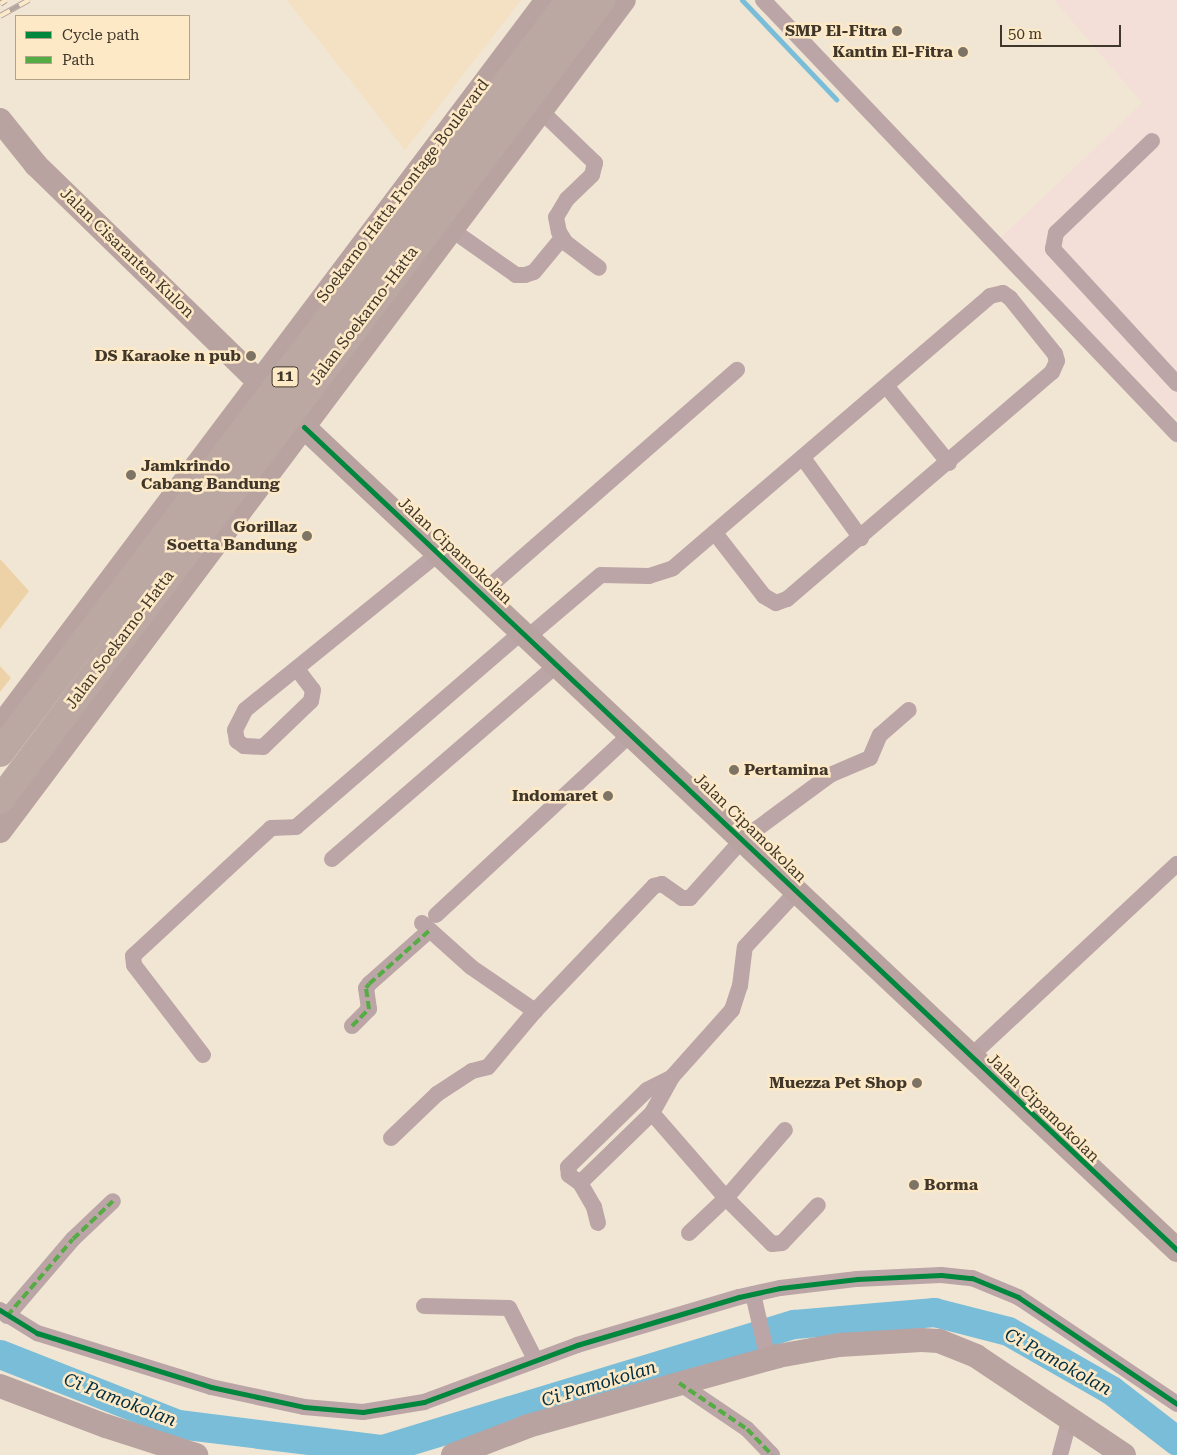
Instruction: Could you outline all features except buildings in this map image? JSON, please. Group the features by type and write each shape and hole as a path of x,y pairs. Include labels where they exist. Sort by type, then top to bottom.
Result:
{"highway":[{"name":"Jalan Soekarno-Hatta","path":"0,753 570,0"},
{"name":"Jalan Soekarno-Hatta","path":"3,795 448,220 601,0"},
{"path":"420,272 448,220"},
{"path":"3,795 59,751"}],"main road":[{"name":"Soekarno Hatta Frontage Boulevard","path":"259,382 547,0"},
{"name":"Jalan Soekarno-Hatta","path":"448,220 541,111 624,0"},
{"name":"Jalan Cisaranten Kulon","path":"0,120 36,165 259,382"},
{"path":"304,427 420,272"},
{"path":"0,727 259,382"},
{"name":"Jalan Soekarno-Hatta","path":"59,751 304,427"},
{"name":"Jalan Cipamokolan","path":"304,427 559,663 1177,1250"},
{"path":"0,831 59,751"},
{"path":"453,1455 528,1426 678,1383 766,1353 880,1340 939,1341 982,1360 1069,1421 1124,1455"},
{"path":"0,1386 106,1426 196,1455"}],"street":[{"path":"763,0 1177,434"},
{"path":"541,111 594,164 586,182 559,210 557,225 562,238 599,268"},
{"path":"1152,141 1056,233 1053,249 1177,384"},
{"path":"448,220 516,274 525,275 534,272 562,238"},
{"path":"203,1055 134,965 133,956 271,828 296,828 526,634 601,575 661,574 674,568 715,532 996,294 1003,293 1010,298 1053,349 1057,361 1052,372 949,463 787,599 776,603 764,596 715,532"},
{"path":"482,593 737,370"},
{"path":"887,387 949,463"},
{"path":"803,458 861,538"},
{"path":"297,668 313,690 311,701 263,747 244,746 238,741 235,730 238,719 260,696 395,592 439,553"},
{"path":"332,858 559,663"},
{"path":"391,1138 437,1094 472,1071 488,1067 535,1011 654,886 662,884 682,898 690,898 743,839 830,775 870,758 880,735 909,710"},
{"path":"436,915 632,733"},
{"path":"971,1056 1176,866"},
{"path":"580,1183 652,1113 672,1077 732,1010 740,986 742,956 751,938 797,891"},
{"path":"352,1026 369,1009 366,988 426,926 471,967 535,1011"},
{"path":"598,1223 598,1214 580,1183 567,1172 571,1162 647,1090 672,1077"},
{"path":"652,1113 726,1198 772,1244 782,1243 818,1205"},
{"path":"688,1234 726,1198 785,1130"},
{"path":"113,1201 73,1239 3,1313 37,1334 128,1364 211,1388 332,1411 363,1412 424,1402 535,1359 754,1301 857,1278 941,1275 972,1278 999,1287 1034,1306 1177,1404"},
{"path":"754,1301 766,1353"},
{"path":"424,1306 509,1308 535,1359"},
{"path":"678,1383 747,1429 772,1455"},
{"path":"1060,1455 1069,1421"}],"shaded area":[{"path":"287,0 521,0 405,150"},
{"path":"1054,0 1177,0 1177,419 998,240 1142,103"},
{"path":"0,559 29,591 0,629"},
{"path":"0,666 11,678 0,692"}],"waterway":[{"path":"742,0 836,99"},
{"name":"Ci Pamokolan","path":"0,1354 178,1424 382,1449 794,1324 934,1312 1008,1331 1111,1390 1177,1441"}],"railway":[{"path":"0,4 6,0"},
{"path":"0,16 29,0"}],"marked path":[{"path":"352,1026 369,1009 366,988 369,984 430,930"},
{"path":"7,1316 73,1239 113,1201"},
{"path":"679,1383 747,1429 772,1455"}],"cycle path":[{"path":"304,427 1177,1250"},
{"path":"0,1310 37,1333 211,1387 304,1407 363,1412 424,1402 577,1345 739,1297 780,1288 857,1279 941,1275 972,1278 1018,1297 1177,1404"}],"place":[{"name":"SMP El-Fitra","path":"897,31"},
{"name":"Kantin El-Fitra","path":"963,52"},
{"name":"DS Karaoke n pub","path":"251,356"},
{"name":"Jamkrindo Cabang Bandung","path":"131,475"},
{"name":"Gorillaz Soetta Bandung","path":"307,536"},
{"name":"Pertamina","path":"734,770"},
{"name":"Indomaret","path":"608,796"},
{"name":"Muezza Pet Shop","path":"917,1083"},
{"name":"Borma","path":"914,1185"}]}
